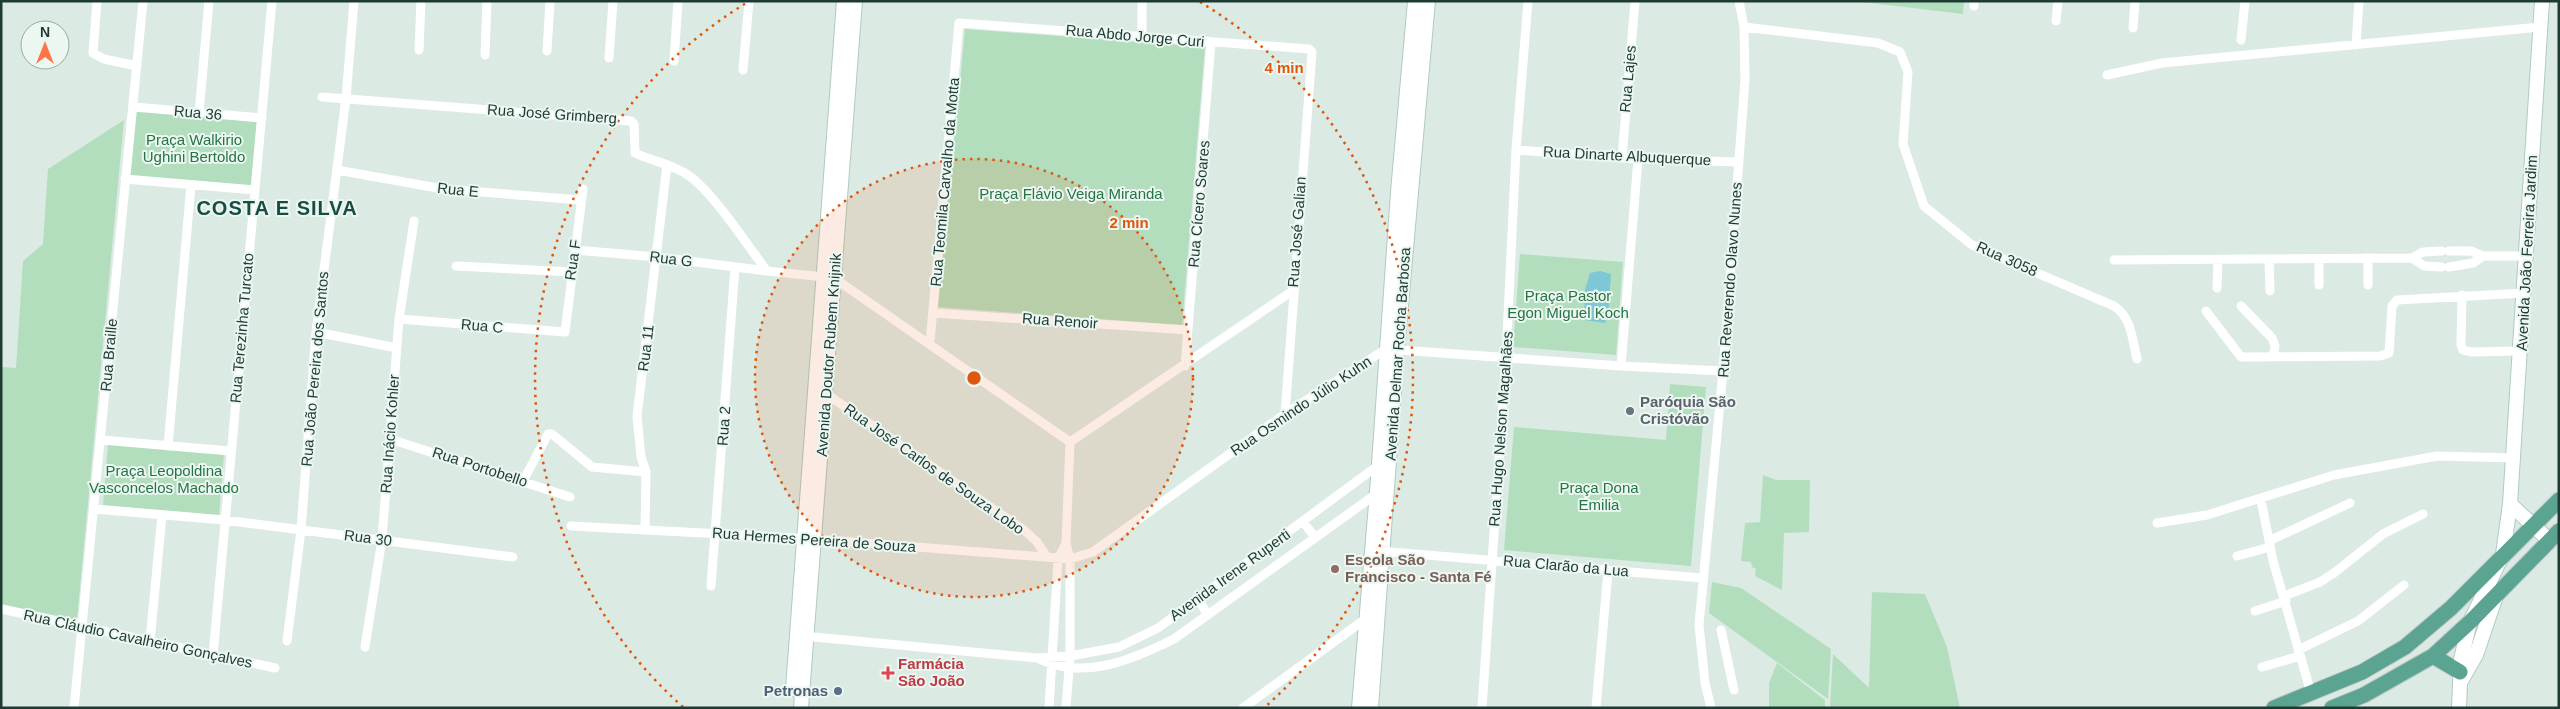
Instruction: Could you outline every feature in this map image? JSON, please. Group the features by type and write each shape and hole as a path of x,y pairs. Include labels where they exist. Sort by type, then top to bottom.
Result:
{"main road":[{"path":"2274,708 2362,672 2405,647 2451,608 2559,500"},
{"path":"2332,708 2364,695 2432,656 2470,622 2554,536"},
{"path":"2432,656 2461,676"}],"street":[{"path":"97,1 94,53 104,59 137,66"},
{"name":"Rua Braille","path":"74,708 81,626 102,440 143,1"},
{"path":"199,113 209,1"},
{"name":"Rua Terezinha Turcato","path":"213,656 272,1"},
{"name":"Rua João Pereira dos Santos","path":"287,641 301,530 316,332 346,98 354,1"},
{"path":"419,50 421,1"},
{"path":"485,55 487,1"},
{"path":"547,51 550,1"},
{"path":"609,58 612,1"},
{"path":"674,61 678,1"},
{"path":"743,70 748,1"},
{"name":"Avenida Doutor Rubem Knijnik","path":"844,1 847,34"},
{"name":"Avenida Doutor Rubem Knijnik","path":"801,708 802,636 820,390 847,34 854,1"},
{"name":"Avenida Delmar Rocha Barbosa","path":"1360,708 1365,618 1377,551 1383,488 1391,454 1391,349 1415,1"},
{"name":"Avenida Delmar Rocha Barbosa","path":"1383,488 1379,465 1428,1"},
{"name":"Rua Hugo Nelson Magalhães","path":"1482,708 1506,358 1516,150 1528,1"},
{"name":"Rua Lajes","path":"1622,158 1634,1"},
{"name":"Rua Reverendo Olavo Nunes","path":"1712,708 1705,682 1700,635 1702,578 1723,371 1745,80 1744,27 1739,1"},
{"path":"2056,21 2058,1"},
{"path":"2134,28 2135,1"},
{"path":"2241,40 2244,1"},
{"path":"2356,45 2359,1"},
{"name":"Avenida João Ferreira Jardim","path":"2459,708 2461,676 2470,622 2504,554 2510,504 2515,458 2542,1"},
{"path":"1142,36 1143,2"},
{"name":"Rua Abdo Jorge Curi","path":"960,23 1311,50"},
{"name":"Rua Teomila Carvalho da Motta","path":"930,342 960,23"},
{"name":"Rua 3058","path":"1744,27 1878,43 1900,52 1908,72 1902,144 1924,206 1972,245 2114,306 2123,312 2128,322 2137,359"},
{"path":"2107,75 2162,63 2540,27"},
{"name":"Rua Cícero Soares","path":"1185,366 1212,42"},
{"name":"Rua José Galian","path":"1285,414 1311,50"},
{"name":"Rua José Grimberg","path":"322,97 628,120 634,124 635,153 689,176 706,192 767,271"},
{"name":"Rua 36","path":"134,107 262,118"},
{"name":"Rua Dinarte Albuquerque","path":"1516,150 1638,159 1739,162"},
{"path":"1621,366 1638,159"},
{"name":"Rua 11","path":"645,530 646,472 641,458 637,416 667,165"},
{"name":"Rua E","path":"337,170 443,189 581,200"},
{"path":"125,179 254,190"},
{"path":"168,446 191,184"},
{"name":"Rua F","path":"565,332 583,189"},
{"name":"Rua Inácio Kohler","path":"365,647 382,539 399,319 414,220"},
{"name":"Rua G","path":"575,250 657,257 767,271"},
{"path":"2114,260 2412,258 2423,252 2446,251 2471,251 2483,256 2526,256"},
{"path":"2412,258 2424,266 2446,267 2473,263 2483,256"},
{"path":"2368,258 2368,285"},
{"path":"2217,288 2218,259"},
{"path":"2269,259 2270,291"},
{"path":"2319,259 2319,285"},
{"path":"456,266 572,272"},
{"name":"Rua 2","path":"711,586 735,267"},
{"path":"767,271 829,277 930,342 1070,442"},
{"path":"1070,442 1185,366 1294,290"},
{"path":"2206,311 2242,357 2386,355 2389,353 2392,306 2397,300 2524,293"},
{"path":"2462,295 2461,345 2463,350 2471,352 2521,351"},
{"path":"2240,306 2272,338 2275,346 2274,357"},
{"name":"Rua Renoir","path":"933,312 1188,330"},
{"name":"Rua C","path":"399,319 565,332"},
{"path":"316,332 397,348"},
{"path":"1391,349 1621,366 1723,371"},
{"name":"Rua Osmindo Júlio Kuhn","path":"1058,559 1070,559 1093,552 1285,414 1391,349"},
{"name":"Rua José Carlos de Souza Lobo","path":"820,390 1024,530 1037,542 1047,557"},
{"path":"523,481 548,434 552,434 592,467 646,472"},
{"name":"Rua Portobello","path":"390,439 570,496"},
{"path":"102,440 230,451"},
{"path":"1066,708 1070,656 1070,559 1066,543 1070,442"},
{"name":"Avenida Irene Ruperti","path":"1052,661 1119,647 1158,628 1303,522 1391,454"},
{"path":"2157,523 2207,515 2261,500 2334,475 2436,456 2515,458"},
{"name":"Avenida Irene Ruperti","path":"1052,661 1069,668 1113,665 1129,660 1174,639 1383,488"},
{"path":"2261,500 2270,544 2311,693"},
{"path":"2237,556 2270,544 2350,503"},
{"path":"2510,504 2532,526 2554,536"},
{"name":"Rua 30","path":"94,509 224,520 513,557"},
{"path":"2254,611 2334,574 2384,534 2423,514"},
{"path":"150,642 162,515"},
{"path":"1303,522 1315,537"},
{"name":"Rua Hermes Pereira de Souza","path":"571,526 809,539 1058,559"},
{"path":"1048,708 1058,559 1066,543"},
{"name":"Avenida Delmar Rocha Barbosa","path":"1371,708 1379,607 1377,551"},
{"name":"Rua Clarão da Lua","path":"1377,551 1493,559 1608,571 1702,578"},
{"path":"1596,708 1608,571"},
{"path":"2262,667 2299,653 2358,621 2404,585"},
{"path":"2461,676 2476,655 2496,596"},
{"path":"1198,599 1208,615"},
{"path":"1243,708 1379,607"},
{"name":"Rua Cláudio Cavalheiro Gonçalves","path":"1,609 274,668"},
{"path":"1721,630 1734,690"},
{"path":"802,636 1052,661"},
{"name":"Avenida Doutor Rubem Knijnik","path":"791,708 802,636"}],"green space":[{"path":"1854,1 1964,1 1963,14"},
{"name":"Praça Flávio Veiga Miranda","path":"965,29 1205,47 1182,325 938,307"},
{"name":"Praça Walkirio Ughini Bertoldo","path":"136,111 257,122 252,187 130,177"},
{"path":"124,120 77,620 1,604 1,367 16,368 23,261 43,244 48,169"},
{"name":"Praça Pastor Egon Miguel Koch","path":"1520,254 1623,262 1616,355 1513,347"},
{"name":"Praça Dona Emilia","path":"1670,384 1706,387 1691,566 1504,550 1514,427 1666,440"},
{"name":"Praça Leopoldina Vasconcelos Machado","path":"108,444 224,454 219,515 103,505"},
{"path":"1763,475 1776,480 1810,480 1809,532 1784,533 1782,590 1755,576 1756,569 1752,567 1751,562 1741,561 1745,523 1760,522"},
{"path":"1712,582 1741,588 1831,649 1828,699 1709,613"},
{"path":"1872,592 1925,594 1947,647 1960,708 1830,708 1833,654 1869,688"},
{"path":"1777,663 1825,700 1825,708 1769,708 1769,683"}],"water":[{"path":"1600,271 1611,274 1608,316 1605,323 1584,320 1585,290 1590,273"}],"place":[{"name":"Paróquia São Cristóvão","path":"1630,411"},
{"name":"Escola São Francisco - Santa Fé","path":"1335,569"},
{"name":"Farmácia São João","path":"888,673"},
{"name":"Petronas","path":"838,691"}],"district":[{"name":"COSTA E SILVA","path":"277,208"}]}
